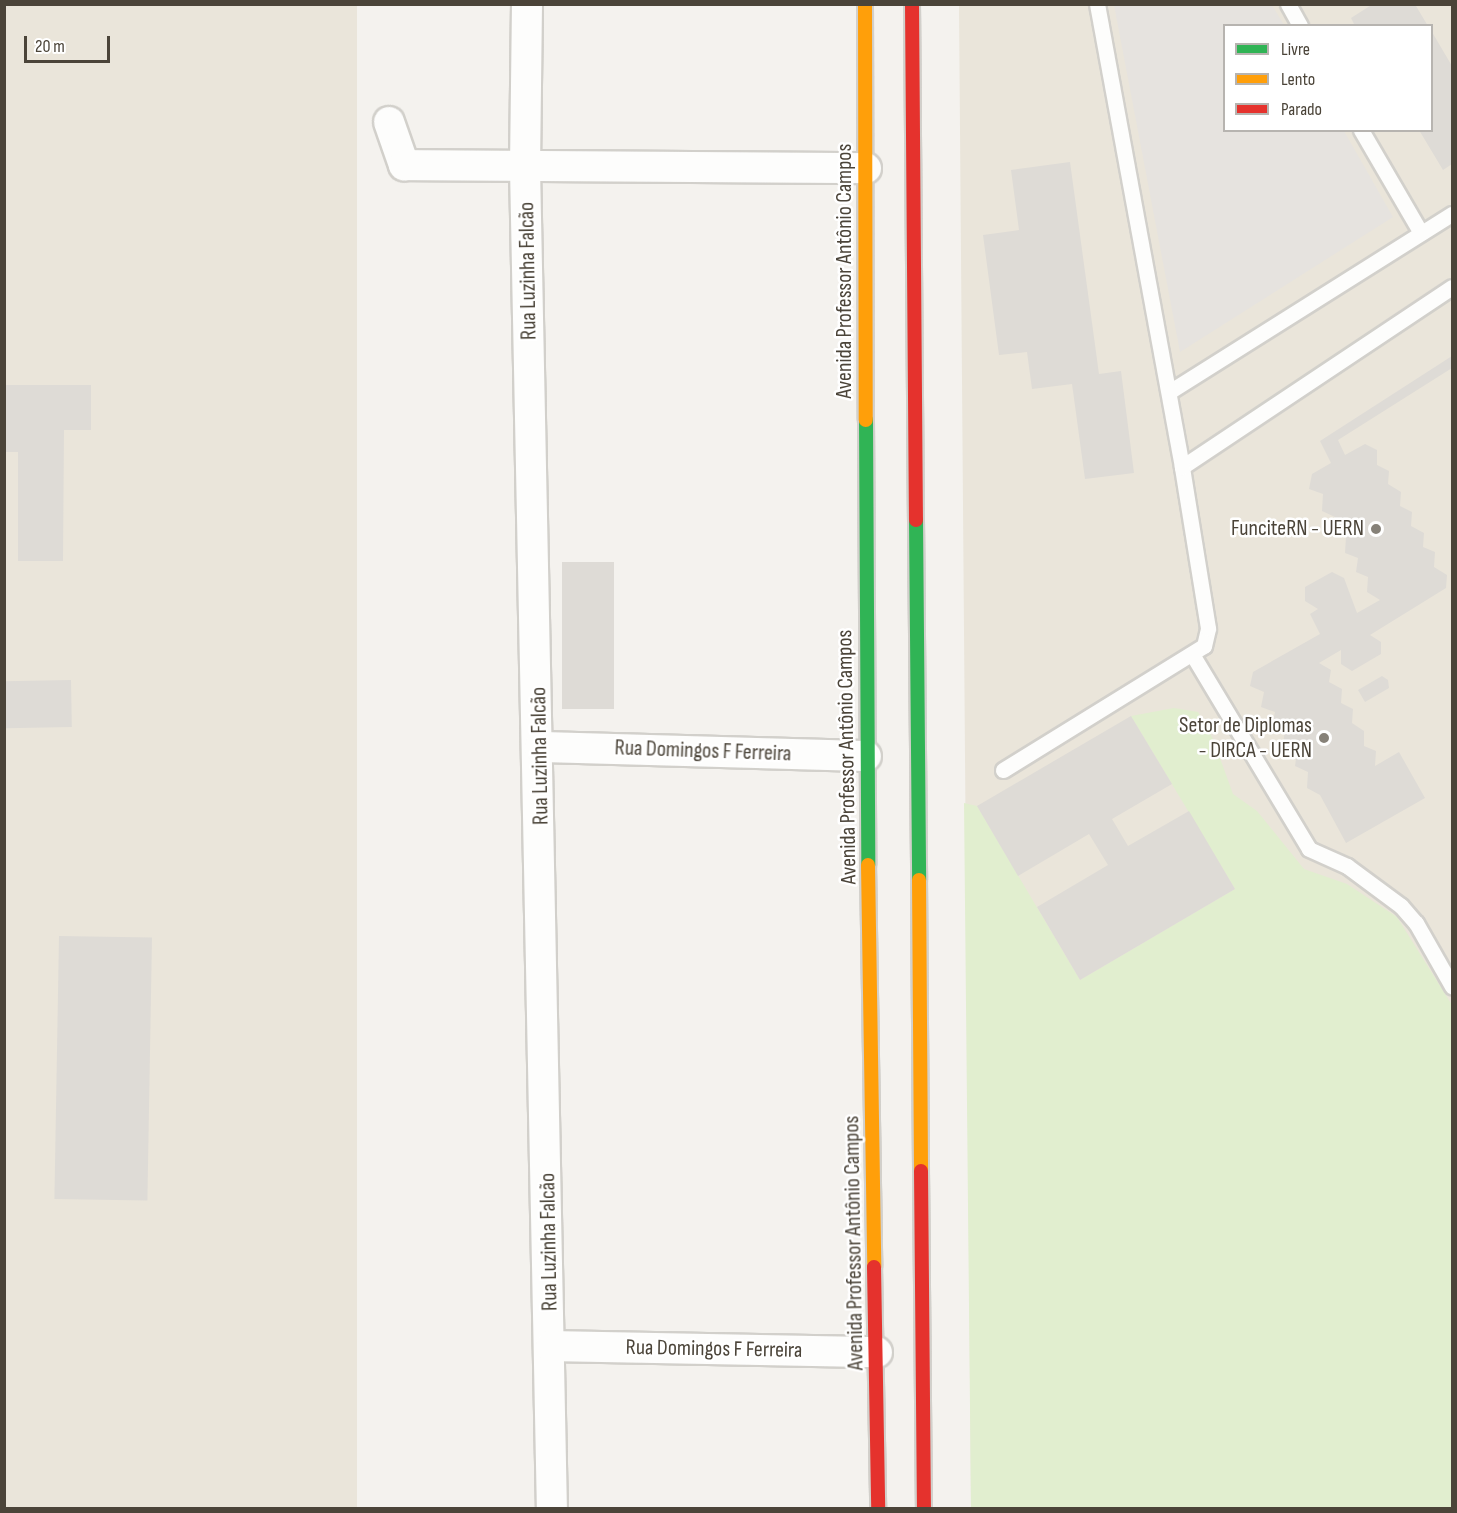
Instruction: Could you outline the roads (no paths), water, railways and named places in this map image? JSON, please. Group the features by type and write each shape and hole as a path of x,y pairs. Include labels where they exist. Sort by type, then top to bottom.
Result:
{"street":[{"name":"Rua Luzinha Falcão","path":"527,4 525,168 540,747 552,1509"},
{"name":"Avenida Professor Antônio Campos","path":"866,4 866,756 878,1127 872,1215 877,1352 878,1509"},
{"path":"912,4 921,1132 915,1222 924,1509"},
{"path":"389,122 404,165 525,168 866,168"},
{"name":"Rua Domingos F Ferreira","path":"540,747 866,756"},
{"path":"902,1130 921,1132"},
{"path":"872,1215 891,1218"},
{"name":"Rua Domingos F Ferreira","path":"551,1346 877,1352"}],"lane":[{"path":"1003,770 1204,646 1208,628 1169,392 1097,4"},
{"path":"1288,4 1299,24"},
{"path":"1362,132 1421,233"},
{"path":"1169,392 1452,214"},
{"path":"1182,467 1452,287"},
{"path":"1192,654 1309,849 1347,866 1401,906 1416,923 1452,986"}],"place":[{"name":"FunciteRN - UERN","path":"1376,529"},
{"name":"Setor de Diplomas - DIRCA - UERN","path":"1324,738"}]}
